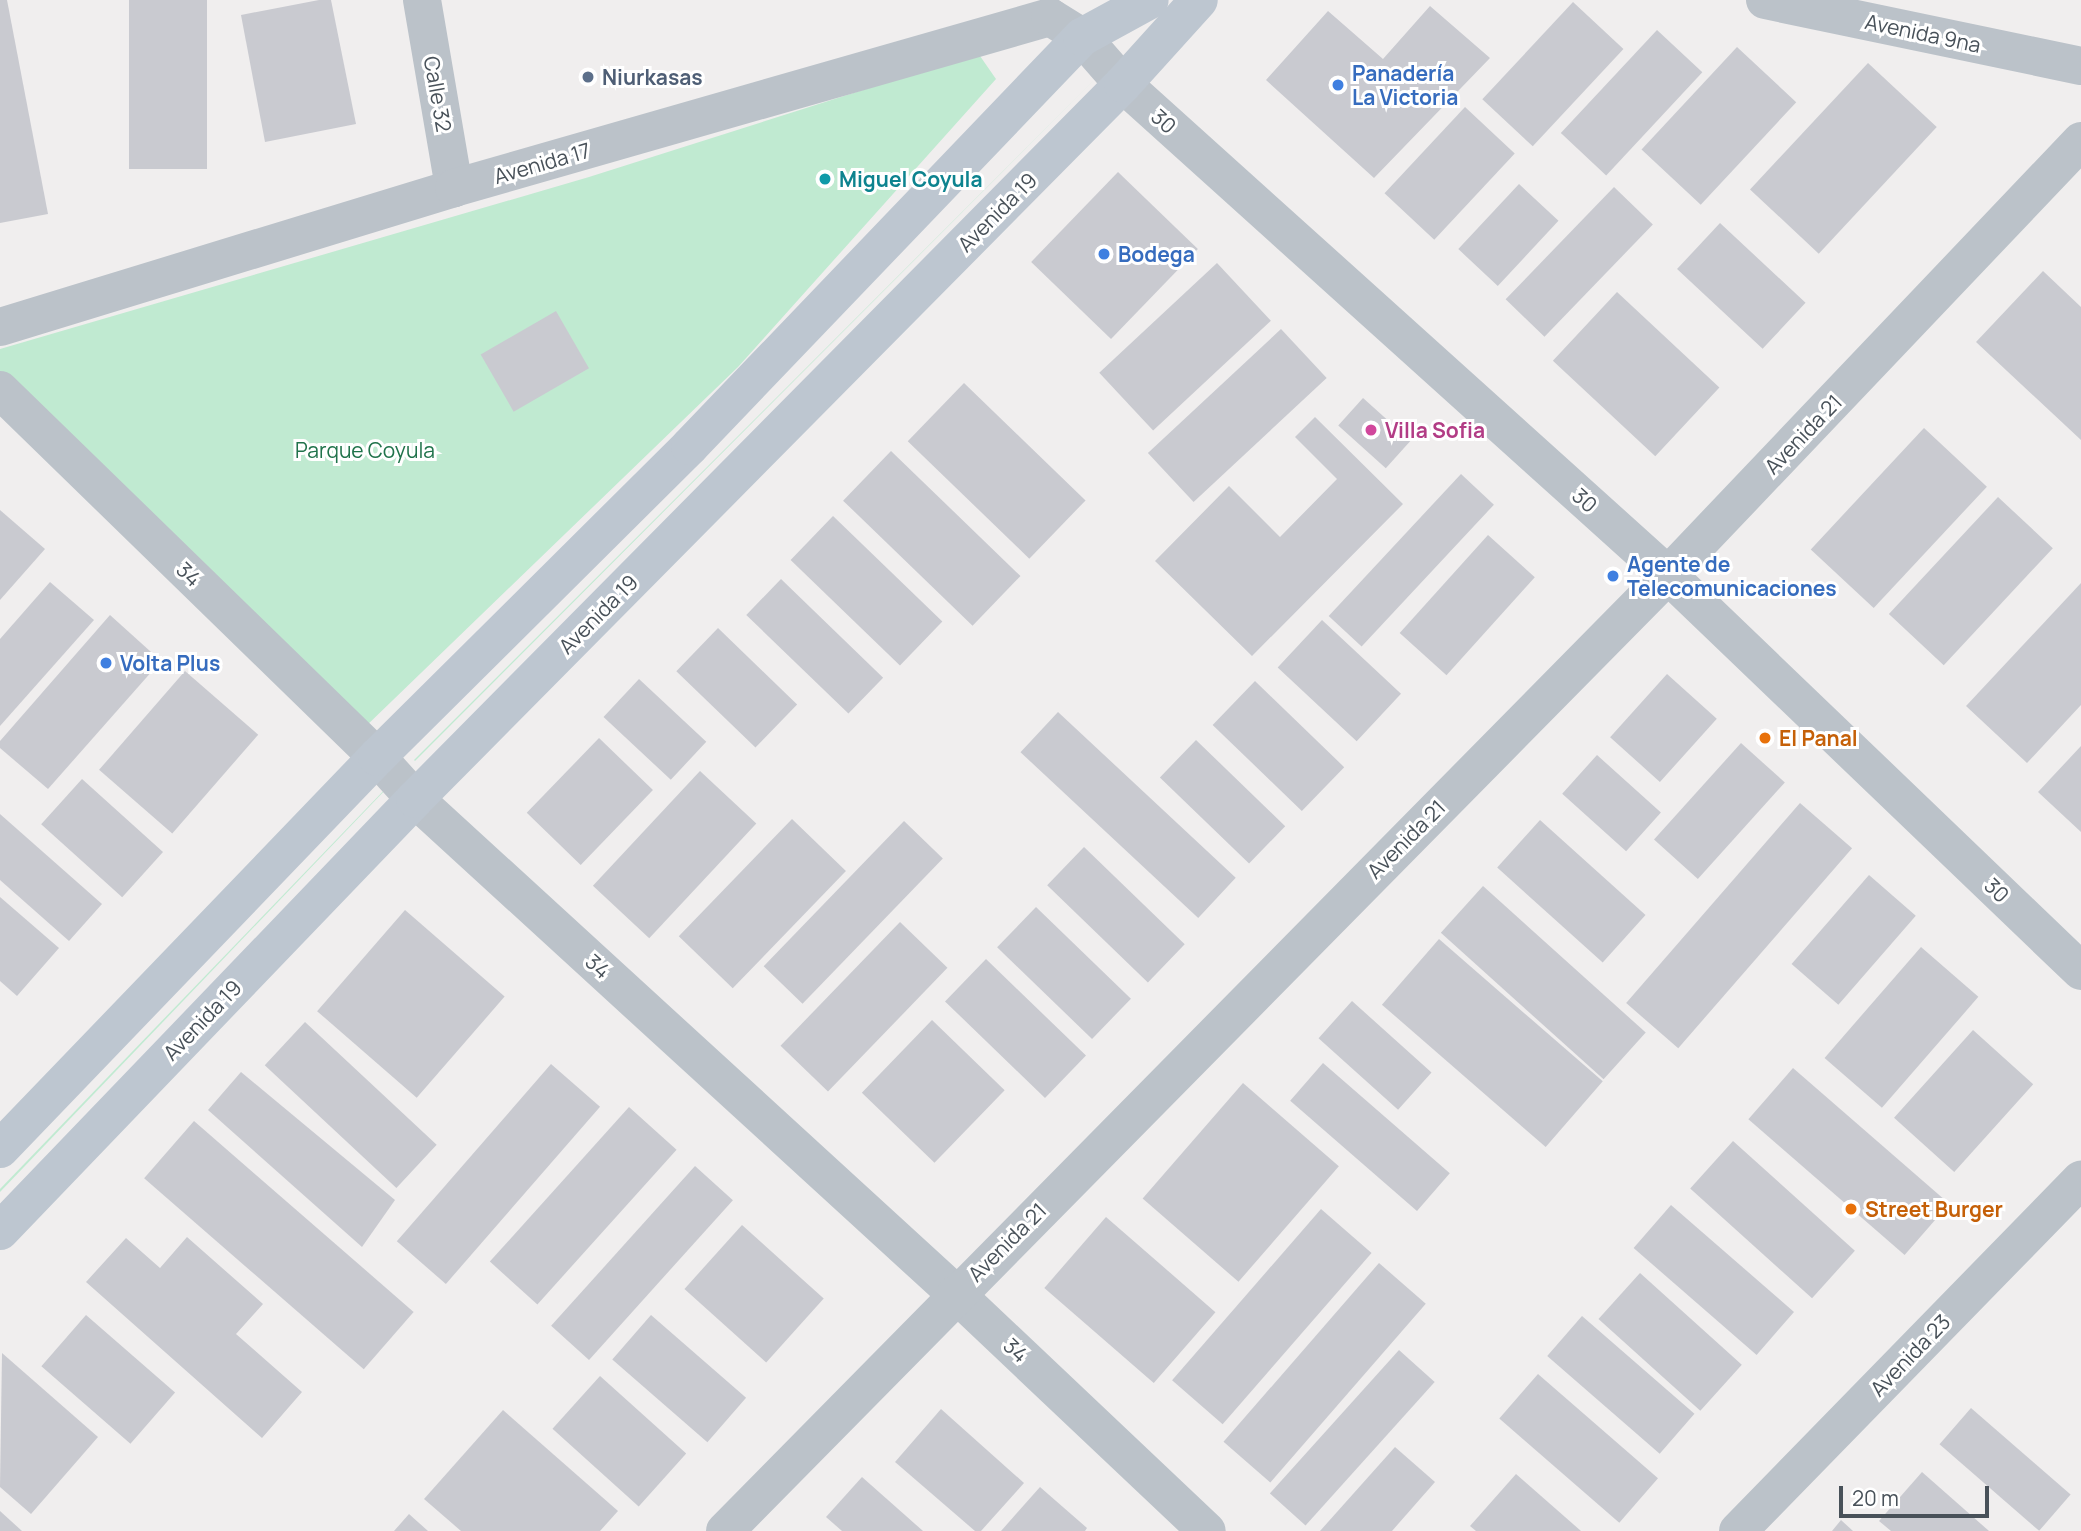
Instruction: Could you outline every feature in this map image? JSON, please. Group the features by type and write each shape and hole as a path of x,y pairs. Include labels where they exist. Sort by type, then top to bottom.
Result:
{"main road":[{"path":"0,1149 376,757 717,418 1082,37 1150,0"},
{"name":"Avenida 19","path":"0,1231 415,799 1124,84 1199,0"}],"street":[{"name":"Calle 32","path":"422,0 454,188"},
{"name":"Avenida 9na","path":"1765,0 2081,66"},
{"name":"Avenida 17","path":"0,327 454,188 1050,17 1082,37"},
{"name":"30","path":"1082,37 1124,84 1668,575 2081,971"},
{"name":"Avenida 21","path":"725,1531 1668,575 2081,142"},
{"name":"34","path":"0,390 376,757 415,799 956,1294 1207,1531"},
{"name":"Avenida 23","path":"1738,1531 2081,1179"}],"green space":[{"name":"Parque Coyula","path":"980,56 996,79 738,367 363,729 0,374 0,349 589,177 948,63"},
{"path":"1104,70 415,761 414,760"},
{"path":"390,785 0,1192 0,1189"}],"building":[{"path":"0,0 7,0 48,214 0,223"},
{"path":"129,0 207,0 207,169 129,169"},
{"path":"331,0 356,124 265,142 241,15"},
{"path":"1573,2 1623,49 1533,146 1482,99"},
{"path":"1430,6 1490,58 1374,178 1266,80 1328,11 1383,59"},
{"path":"1657,30 1702,72 1606,175 1561,133"},
{"path":"1737,47 1796,102 1701,205 1642,149"},
{"path":"1868,63 1937,127 1819,254 1750,190"},
{"path":"1465,107 1515,153 1434,240 1385,193"},
{"path":"1118,172 1198,249 1111,339 1031,262"},
{"path":"1519,184 1558,221 1498,286 1458,249"},
{"path":"1614,187 1653,225 1544,337 1506,299"},
{"path":"1720,223 1806,303 1763,349 1677,269"},
{"path":"1217,263 1271,321 1153,431 1099,373"},
{"path":"2043,271 2081,307 2081,440 1976,342"},
{"path":"1617,292 1719,387 1655,456 1553,361"},
{"path":"556,311 589,368 514,412 481,354"},
{"path":"1281,329 1327,378 1194,502 1148,453"},
{"path":"964,383 1086,500 1029,559 908,441"},
{"path":"1363,398 1411,441 1386,468 1338,425"},
{"path":"1315,417 1403,504 1252,656 1155,561 1229,486 1280,537 1337,479 1295,437"},
{"path":"1924,428 1987,487 1874,608 1811,549"},
{"path":"891,451 1020,576 973,626 843,501"},
{"path":"1461,474 1494,505 1362,647 1329,616"},
{"path":"1998,497 2053,548 1944,665 1889,614"},
{"path":"0,510 45,549 0,600"},
{"path":"833,516 942,622 900,665 791,560"},
{"path":"1488,535 1535,577 1446,675 1400,633"},
{"path":"781,579 883,678 848,714 746,615"},
{"path":"50,582 94,620 0,726 0,639"},
{"path":"2081,583 2081,705 2027,763 1966,706"},
{"path":"110,615 161,661 48,789 0,748 0,741"},
{"path":"1322,620 1401,694 1357,741 1278,668"},
{"path":"718,628 797,704 755,748 676,671"},
{"path":"185,671 258,735 172,834 99,770"},
{"path":"1667,674 1717,719 1660,782 1610,737"},
{"path":"639,679 706,742 671,780 604,717"},
{"path":"1255,681 1344,767 1302,811 1213,725"},
{"path":"1058,712 1236,878 1198,918 1020,752"},
{"path":"599,738 653,790 581,865 527,813"},
{"path":"1196,740 1285,826 1249,864 1160,777"},
{"path":"1741,743 1785,782 1698,879 1654,840"},
{"path":"2081,746 2081,832 2038,792"},
{"path":"1597,755 1661,813 1626,851 1562,794"},
{"path":"700,771 756,824 649,938 593,886"},
{"path":"82,779 163,852 122,897 41,824"},
{"path":"1800,803 1852,848 1678,1048 1626,1003"},
{"path":"0,814 102,904 69,941 0,880"},
{"path":"792,819 846,871 733,988 679,936"},
{"path":"1540,820 1646,915 1603,963 1497,868"},
{"path":"904,821 943,859 803,1004 764,966"},
{"path":"1084,847 1185,944 1148,982 1047,885"},
{"path":"1869,875 1916,916 1838,1005 1792,964"},
{"path":"1483,886 1646,1033 1604,1079 1441,933"},
{"path":"0,897 59,948 17,996 0,981"},
{"path":"1036,907 1131,999 1092,1039 997,947"},
{"path":"405,910 505,997 417,1098 317,1011"},
{"path":"900,922 947,968 828,1092 781,1046"},
{"path":"1439,939 1603,1081 1546,1147 1382,1005"},
{"path":"1921,947 1978,997 1882,1108 1825,1058"},
{"path":"986,959 1086,1056 1045,1098 945,1001"},
{"path":"1352,1001 1432,1073 1398,1110 1319,1038"},
{"path":"932,1020 1005,1090 934,1163 862,1093"},
{"path":"305,1022 437,1145 396,1188 265,1065"},
{"path":"1973,1030 2033,1084 1954,1172 1894,1118"},
{"path":"1323,1063 1450,1173 1417,1211 1290,1101"},
{"path":"551,1064 600,1107 446,1284 397,1241"},
{"path":"1793,1068 1949,1204 1905,1255 1748,1119"},
{"path":"241,1072 395,1200 362,1247 208,1110"},
{"path":"1243,1083 1339,1166 1238,1282 1143,1198"},
{"path":"629,1107 677,1150 537,1304 490,1262"},
{"path":"194,1121 414,1312 364,1369 144,1178"},
{"path":"1733,1141 1855,1251 1812,1298 1690,1189"},
{"path":"695,1166 733,1200 589,1360 551,1326"},
{"path":"1671,1205 1794,1312 1757,1355 1634,1248"},
{"path":"1321,1209 1372,1253 1223,1424 1172,1380"},
{"path":"1106,1217 1215,1312 1154,1383 1044,1288"},
{"path":"742,1225 824,1299 766,1363 684,1289"},
{"path":"187,1237 263,1304 236,1334 302,1392 262,1438 86,1282 126,1238 160,1268"},
{"path":"1379,1263 1426,1304 1270,1483 1224,1442"},
{"path":"1640,1273 1742,1365 1700,1411 1599,1319"},
{"path":"86,1315 175,1392 130,1444 41,1366"},
{"path":"651,1315 746,1398 707,1442 612,1360"},
{"path":"1582,1316 1694,1414 1660,1454 1547,1356"},
{"path":"1399,1350 1435,1382 1306,1526 1270,1493"},
{"path":"2,1353 98,1437 31,1514 0,1487"},
{"path":"1538,1374 1658,1478 1619,1523 1499,1419"},
{"path":"600,1376 686,1454 639,1506 552,1429"},
{"path":"1971,1408 2071,1495 2039,1531 1940,1444"},
{"path":"941,1409 1024,1483 981,1531 975,1531 895,1462"},
{"path":"503,1410 618,1511 600,1531 461,1531 424,1499"},
{"path":"1395,1447 1435,1482 1392,1531 1320,1531"},
{"path":"1922,1472 1989,1531 1891,1531 1879,1521"},
{"path":"1516,1474 1581,1531 1476,1531 1470,1526"},
{"path":"862,1477 923,1531 842,1531 826,1517"},
{"path":"1040,1487 1087,1528 1085,1531 1001,1531"},
{"path":"0,1511 22,1531 0,1531"},
{"path":"409,1514 428,1531 394,1531"},
{"path":"1841,1520 1853,1531 1832,1531"}],"place":[{"name":"Niurkasas","path":"588,77"},
{"name":"Panadería La Victoria","path":"1338,85"},
{"name":"Miguel Coyula","path":"825,179"},
{"name":"Bodega","path":"1104,254"},
{"name":"Villa Sofia","path":"1371,430"},
{"name":"Agente de Telecomunicaciones","path":"1613,576"},
{"name":"Volta Plus","path":"106,663"},
{"name":"El Panal","path":"1765,738"},
{"name":"Street Burger","path":"1851,1209"}]}
